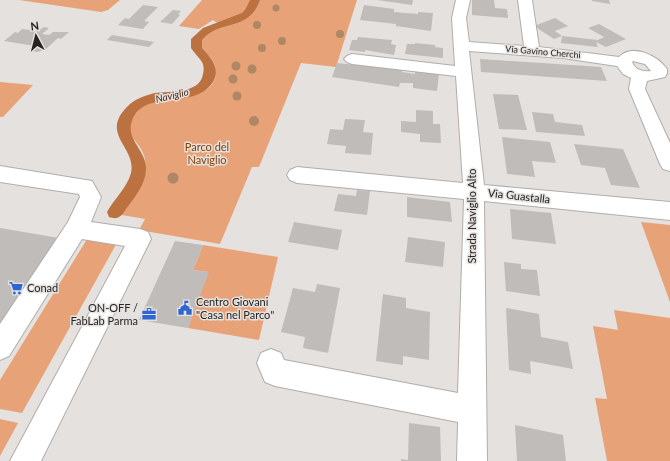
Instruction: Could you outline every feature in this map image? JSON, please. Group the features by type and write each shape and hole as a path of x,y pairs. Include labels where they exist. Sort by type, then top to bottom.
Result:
{"street":[{"name":"Strada Naviglio Alto","path":"462,0 459,18 474,192 472,461"},
{"path":"526,0 527,21 532,51"},
{"name":"Via Gavino Cherchi","path":"461,46 599,57 624,62"},
{"path":"652,55 659,69 659,73 648,76 640,75 627,68 624,62 626,58 632,56 643,58 652,55"},
{"path":"352,59 463,72"},
{"path":"640,75 637,89 670,164"},
{"path":"0,174 85,187 91,197 84,215 76,229 0,347"},
{"name":"Via Guastalla","path":"297,175 670,212"},
{"path":"25,461 140,240 76,229"},
{"path":"271,363 275,372 472,410"}],"green space":[{"path":"19,0 120,0 108,10 101,12"},
{"name":"Parco del Naviglio","path":"202,0 357,0 336,67 301,63 259,167 252,167 220,244 139,230 145,219 116,214 133,194 145,170 143,153 129,132 133,116 143,107 156,102 202,92 212,85 216,72 214,62 202,48 200,40 206,33 222,26 213,20 199,29 179,26"},
{"path":"0,82 33,85 3,117 0,117"},
{"path":"641,222 670,225 670,302"},
{"path":"89,236 118,241 22,413 0,409 0,380"},
{"path":"203,245 278,257 259,340 188,328 208,272 193,270"},
{"path":"614,310 670,318 670,461 607,461 595,398 607,399 593,326 618,330"},
{"path":"0,419 18,423 0,456"}],"building":[{"path":"377,0 413,0 412,5"},
{"path":"472,0 494,0 495,8 507,9 508,18 472,15"},
{"path":"609,0 610,4 592,1"},
{"path":"143,5 158,7 144,21 149,22 143,29 118,25 125,18 129,19"},
{"path":"364,5 394,9 394,12 418,14 418,12 433,13 431,31 396,26 396,24 360,20"},
{"path":"173,10 181,11 178,14 180,15 172,24 160,22"},
{"path":"555,18 568,26 555,31 562,36 554,39 534,26"},
{"path":"599,24 626,39 606,47 596,42 598,47 561,43 562,36 598,40 604,37 588,28"},
{"path":"44,27 49,28 42,34 49,35 53,32 69,32 61,39 58,38 46,49 38,52 29,51 35,46 4,41 15,32 18,33 22,29 38,31"},
{"path":"112,35 154,42 149,47 107,40"},
{"path":"358,37 392,40 391,44 396,45 394,55 365,50 365,52 349,50 352,40 357,40"},
{"path":"415,43 435,45 435,47 443,48 443,58 405,54 407,44"},
{"path":"480,59 601,67 607,81 481,72"},
{"path":"337,63 402,70 402,72 415,74 415,71 439,74 437,91 413,88 413,83 400,83 399,87 332,77"},
{"path":"493,94 518,95 527,130 499,129"},
{"path":"416,110 433,111 433,124 440,124 441,143 420,142 420,134 401,132 401,121 416,122"},
{"path":"532,112 553,114 555,122 582,125 585,136 536,132"},
{"path":"345,119 365,120 363,132 373,133 371,155 345,153 346,146 327,144 330,129 343,130"},
{"path":"502,137 550,142 556,163 532,161 535,177 507,174"},
{"path":"574,144 623,149 640,188 611,185 605,168 581,165"},
{"path":"357,190 370,191 367,215 334,211 338,194 356,196"},
{"path":"407,197 450,202 452,222 407,217"},
{"path":"510,209 551,213 556,244 512,239"},
{"path":"294,222 342,230 338,250 288,242"},
{"name":"Conad","path":"0,228 65,239 0,338"},
{"path":"408,237 445,242 443,267 405,262"},
{"path":"175,241 203,245 193,270 209,272 188,328 139,320"},
{"path":"504,262 521,264 521,269 537,270 540,296 506,291"},
{"path":"317,284 340,288 328,353 303,348 305,337 281,332 293,288 315,292"},
{"path":"383,294 406,298 406,308 430,312 429,360 403,356 403,365 376,361"},
{"path":"506,308 539,314 541,337 568,342 573,369 530,361 531,374 509,370"},
{"path":"409,423 440,427 441,461 401,461 401,459 408,460"},
{"path":"515,425 563,435 566,461 517,461"}],"waterway":[{"name":"Naviglio","path":"115,212 134,185 139,167 138,160 125,136 123,129 124,122 128,114 136,106 145,101 155,98 186,94 203,86 208,79 210,69 209,63 196,48 195,44 197,39 201,34 213,27 234,21 248,14 255,0"}],"place":[{"name":"Conad","path":"16,288"},
{"name":"Centro Giovani \"Casa nel Parco\"","path":"185,308"},
{"name":"ON-OFF / FabLab Parma","path":"149,314"}]}
